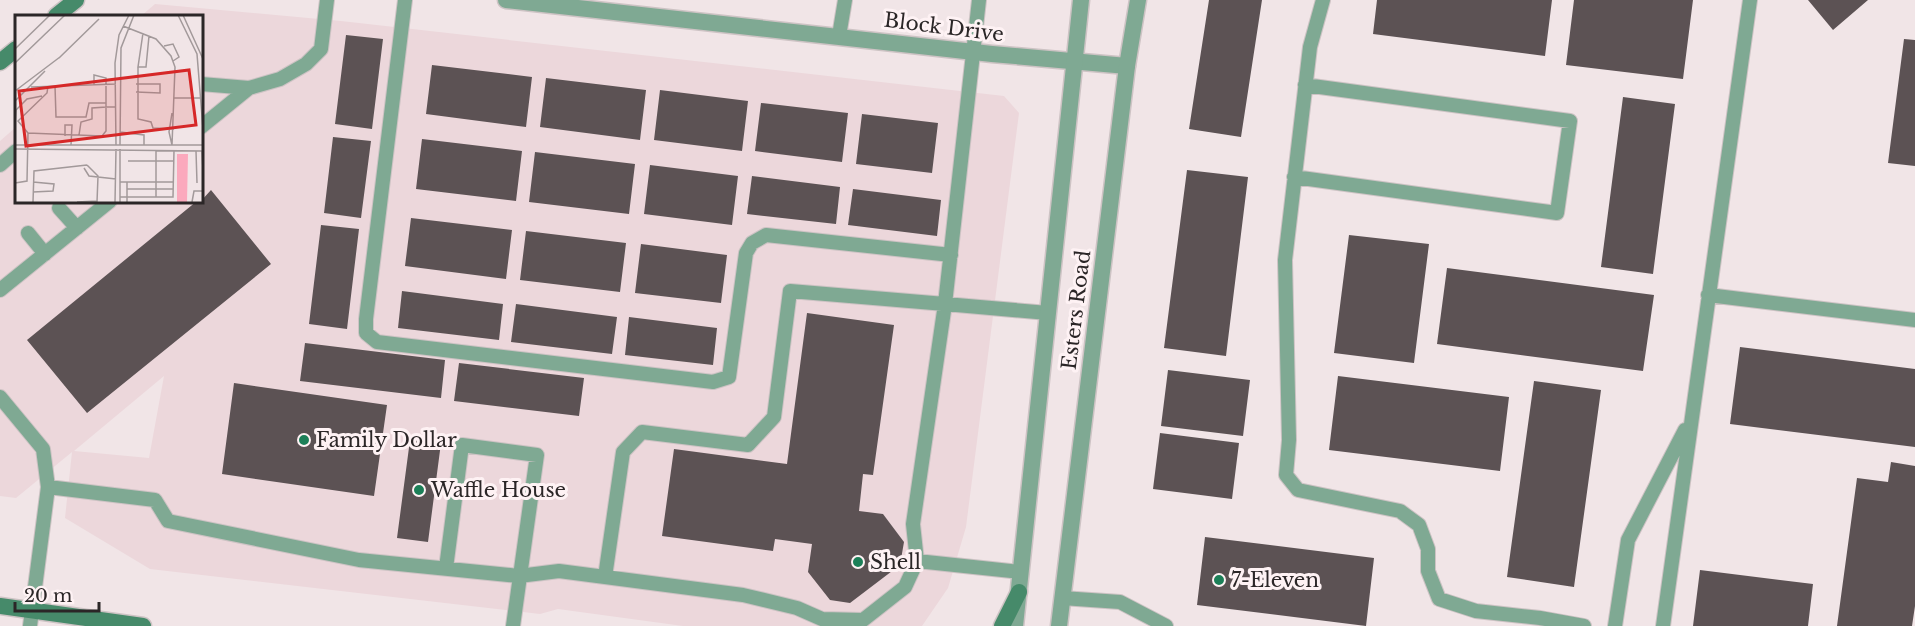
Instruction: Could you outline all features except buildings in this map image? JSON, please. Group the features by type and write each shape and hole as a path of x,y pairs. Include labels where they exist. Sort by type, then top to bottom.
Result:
{"main road":[{"path":"57,15 76,0"},
{"path":"0,62 15,50"},
{"path":"1002,626 1019,592"},
{"path":"0,606 30,618 143,626"}],"street":[{"name":"Block Drive","path":"506,0 975,52 1127,66"},
{"name":"Esters Road","path":"1015,626 1080,0"},
{"name":"Esters Road","path":"1059,626 1127,66 1138,0"}],"lane":[{"path":"202,84 249,88 280,79 306,64 321,49 327,0"},
{"path":"405,0 366,319 366,333 377,342 713,382 729,377 746,253 752,243 766,236 951,255"},
{"path":"839,36 845,0"},
{"path":"48,487 155,500 168,521 348,558 519,576 559,571 743,595 797,608 821,622 862,620 905,587 917,561 913,524 945,304 975,52 979,0"},
{"path":"1323,0 1310,47 1285,260 1289,440 1286,475 1298,490 1400,511 1419,525 1428,549 1428,571 1439,599 1476,612 1540,618 1584,626"},
{"path":"1663,626 1750,0"},
{"path":"1294,177 1557,213 1570,122 1305,85"},
{"path":"202,126 249,88"},
{"path":"0,165 15,155"},
{"path":"0,290 106,202"},
{"path":"59,208 77,228"},
{"path":"28,233 45,254"},
{"path":"605,577 623,452 642,432 748,444 774,417 790,291 1048,313"},
{"path":"1708,295 1915,320"},
{"path":"0,397 43,449 48,487 30,618"},
{"path":"1616,626 1628,540 1690,420"},
{"path":"446,568 462,446 537,455 513,626"},
{"path":"917,561 1021,572"},
{"path":"1062,598 1120,602 1166,626"}],"shaded area":[{"path":"155,4 341,21 1004,96 1019,113 966,527 948,588 922,626 683,626 558,609 540,614 150,569 65,518 72,452 16,498 0,496 0,141 15,128 15,202 202,202 202,15 142,15","holes":["164,376 149,458 74,451"]}],"place":[{"name":"Family Dollar","path":"304,440"},
{"name":"Waffle House","path":"419,490"},
{"name":"Shell","path":"858,562"},
{"name":"7-Eleven","path":"1219,580"}]}
